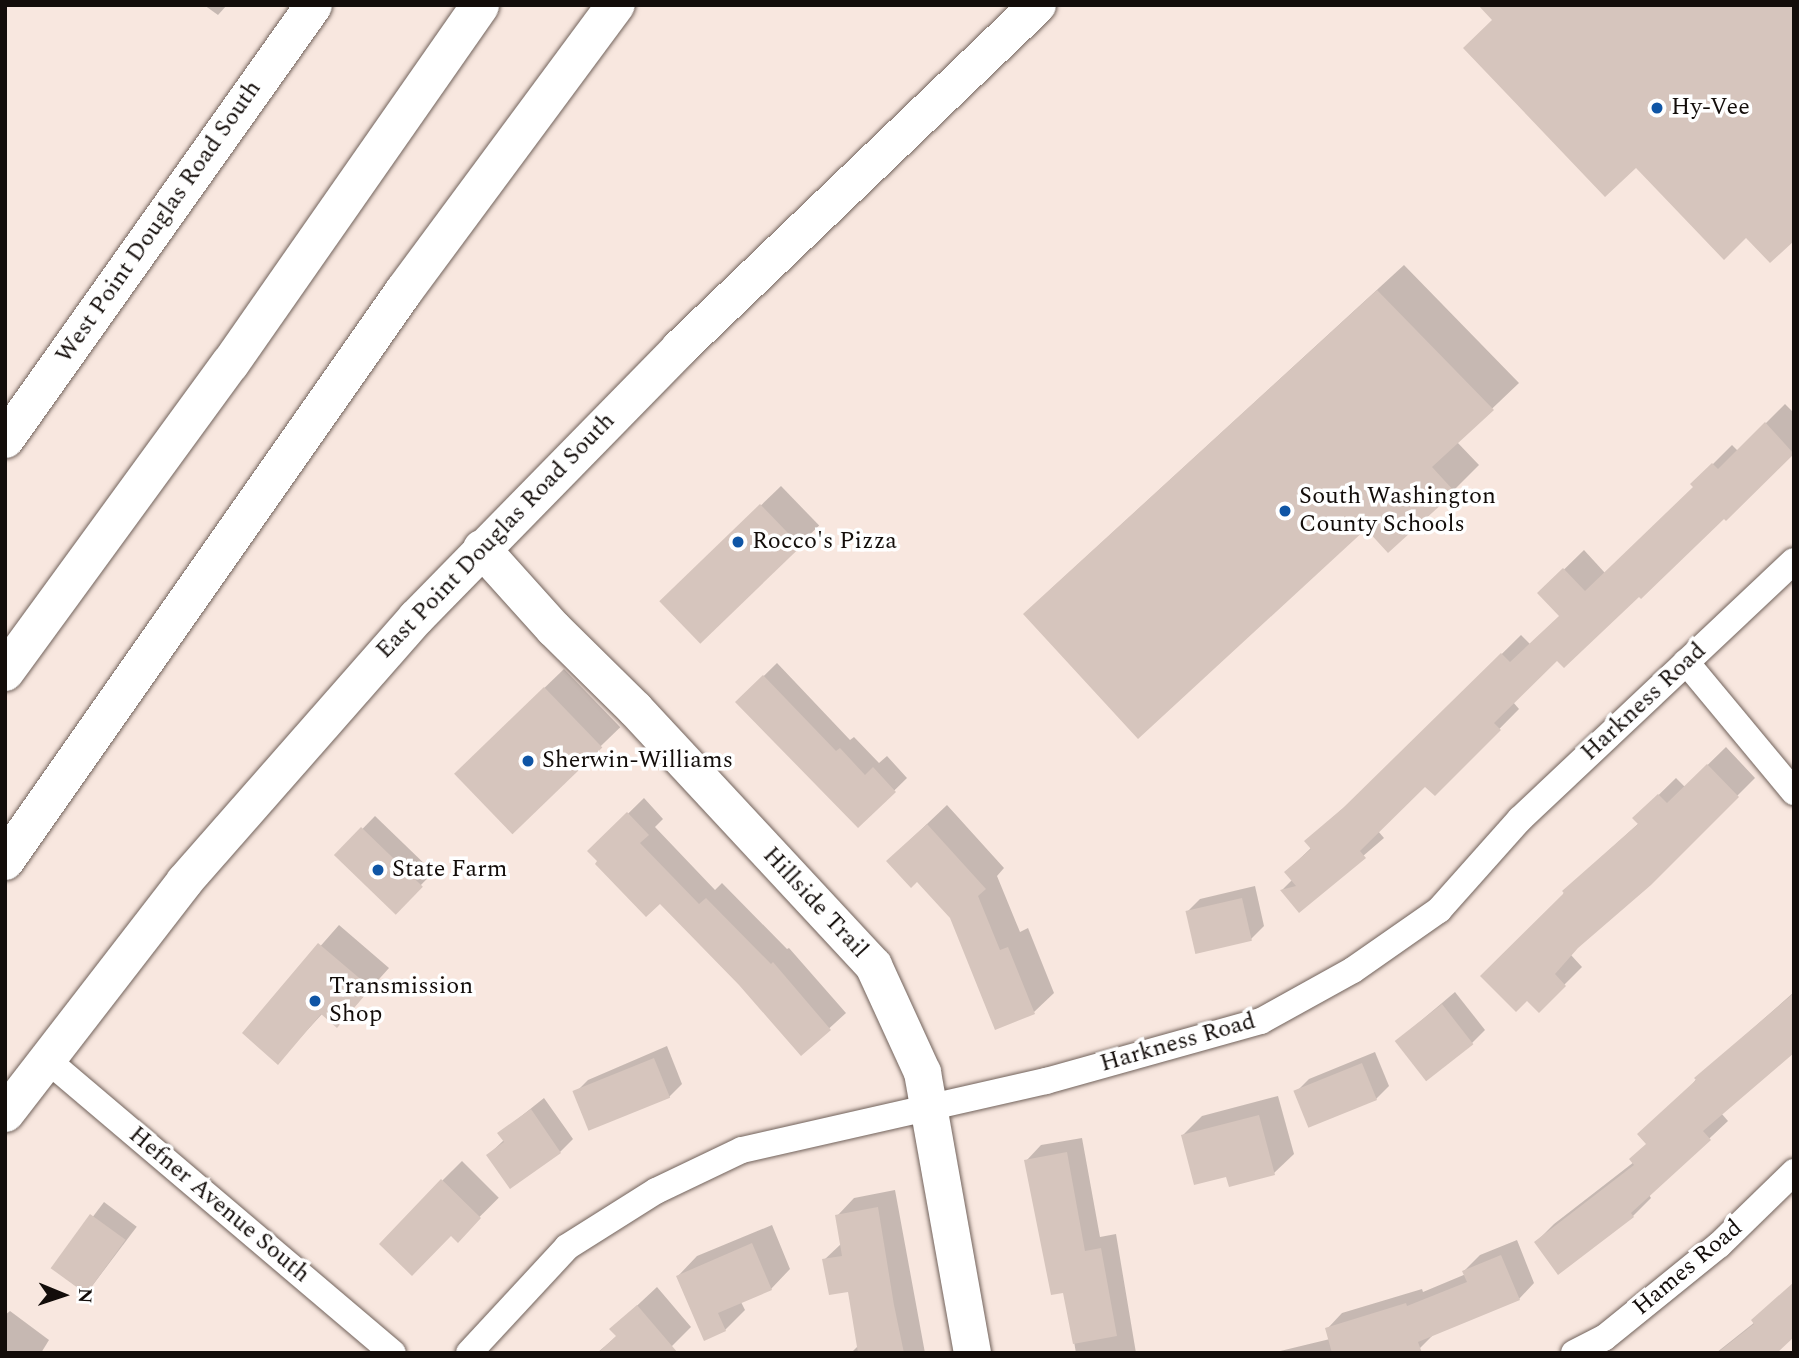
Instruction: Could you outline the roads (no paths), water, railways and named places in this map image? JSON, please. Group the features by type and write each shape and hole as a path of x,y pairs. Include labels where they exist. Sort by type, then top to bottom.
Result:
{"highway":[{"path":"5,672 230,364 480,5"},
{"path":"5,861 404,291 616,5"}],"street":[{"name":"West Point Douglas Road South","path":"5,439 313,5"},
{"name":"East Point Douglas Road South","path":"5,1113 184,881 416,617 688,339 1037,5"},
{"name":"Hillside Trail","path":"481,548 553,628 635,709 873,965 918,1061 929,1106 972,1353"},
{"name":"Harkness Road","path":"469,1353 567,1247 656,1191 742,1150 1046,1081 1261,1021 1353,970 1438,910 1520,819 1794,561"},
{"path":"1686,662 1794,792"},
{"name":"Hefner Avenue South","path":"45,1058 393,1353"},
{"name":"Hames Road","path":"1574,1353 1604,1338 1719,1245 1794,1172"}],"place":[{"name":"Hy-Vee","path":"1657,108"},
{"name":"South Washington County Schools","path":"1285,511"},
{"name":"Rocco's Pizza","path":"738,542"},
{"name":"Sherwin-Williams","path":"528,761"},
{"name":"State Farm","path":"378,870"},
{"name":"Transmission Shop","path":"315,1001"}]}
